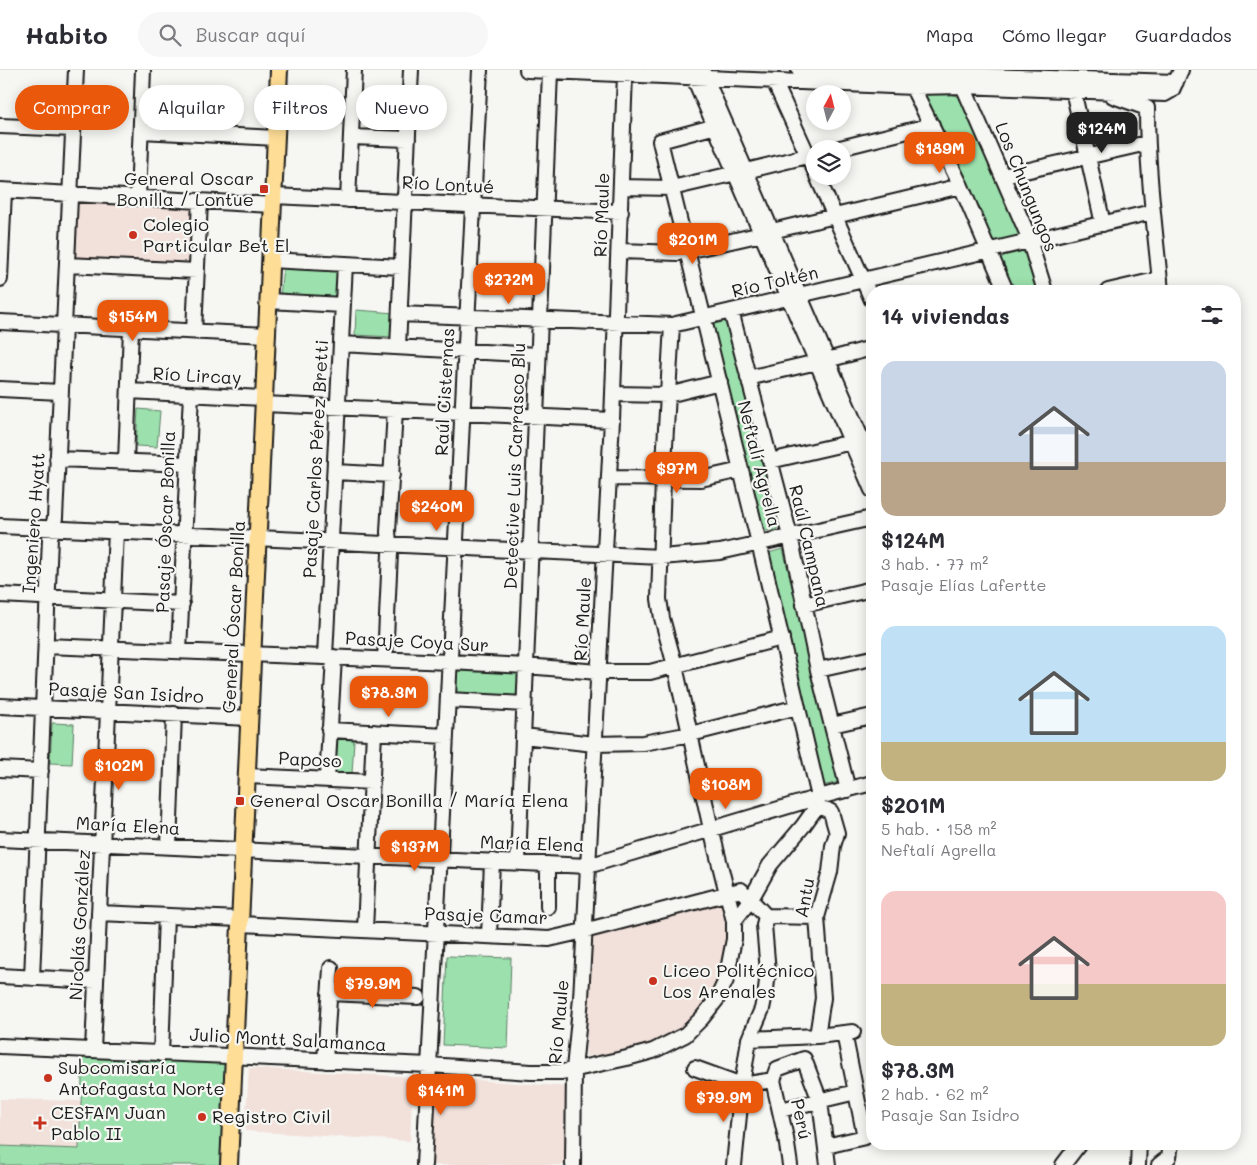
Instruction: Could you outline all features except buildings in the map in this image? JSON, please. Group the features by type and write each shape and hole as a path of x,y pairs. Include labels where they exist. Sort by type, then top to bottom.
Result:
{"main road":[{"name":"General Óscar Bonilla","path":"229,1165 279,70"}],"street":[{"name":"Ingeniero Hyatt","path":"75,85 76,70"},
{"path":"138,198 144,70"},
{"path":"348,200 354,70"},
{"path":"398,347 411,70"},
{"name":"Raúl Cisternas","path":"424,1165 480,70"},
{"path":"527,70 625,74 698,74 774,81 913,87 959,77"},
{"path":"799,70 905,72 959,77 1068,80 1179,76 1172,90 1165,94 1098,91"},
{"path":"1091,79 1108,70"},
{"name":"Detective Luis Carrasco Blu","path":"518,862 550,72"},
{"path":"905,72 962,186 1004,285"},
{"name":"Río Maule","path":"572,1165 574,1070 581,998 614,394 625,74"},
{"path":"698,74 716,126 741,172"},
{"path":"698,74 822,361 862,440 866,460"},
{"name":"Los Chungungos","path":"959,77 1030,241 1043,285"},
{"path":"1068,80 1146,108 1152,212 1160,285"},
{"path":"1068,80 1103,224"},
{"path":"774,81 806,143"},
{"path":"851,145 932,125"},
{"path":"0,126 15,127"},
{"name":"Neftalí Agrella","path":"716,126 660,140 782,638 818,801"},
{"name":"Ingeniero Hyatt","path":"32,978 50,538 55,518 73,130"},
{"path":"141,131 276,138"},
{"path":"351,137 408,139"},
{"path":"1003,176 1147,143"},
{"path":"622,187 672,188 806,156"},
{"path":"822,185 866,285"},
{"path":"620,251 671,254 687,252 962,186"},
{"path":"0,279 2,190"},
{"name":"Río Lontué","path":"2,190 200,201 348,200 621,212"},
{"path":"194,331 200,201"},
{"name":"Río Toltén","path":"400,314 672,325 1152,212"},
{"path":"270,260 402,267"},
{"name":"Pasaje Carlos Pérez Bretti","path":"326,780 329,730 331,541 345,264"},
{"path":"67,265 197,271"},
{"path":"268,301 343,305"},
{"name":"Raúl Campana","path":"731,311 790,536 818,670 848,790"},
{"path":"0,322 267,335"},
{"name":"Julio Montt Salamanca","path":"0,1046 562,1072 653,1051 685,1035 702,1018 717,999 726,980 734,939 734,921 710,829 659,599 663,480 672,325"},
{"path":"126,462 131,328"},
{"path":"341,344 538,355"},
{"path":"748,378 866,350"},
{"path":"614,394 668,395 720,382"},
{"path":"0,389 60,392"},
{"name":"Río Lircay","path":"129,391 191,394 338,408 612,420"},
{"name":"Pasaje Óscar Bonilla","path":"180,651 191,394"},
{"path":"385,659 390,553 388,532 395,410"},
{"path":"770,461 862,440"},
{"path":"57,458 188,464"},
{"path":"609,478 701,479 741,470"},
{"path":"335,472 392,474"},
{"path":"0,526 661,557 720,552 866,519"},
{"name":"Nicolás González","path":"93,1050 116,531"},
{"path":"804,605 866,590"},
{"path":"0,595 182,604"},
{"name":"Pasaje Coya Sur","path":"46,646 450,662 598,672 650,672 782,638"},
{"path":"818,670 866,659"},
{"path":"448,700 524,704"},
{"name":"Pasaje San Isidro","path":"0,706 249,718"},
{"path":"523,736 594,744 643,743 690,734 798,707"},
{"path":"169,846 174,714"},
{"path":"832,725 866,717"},
{"path":"329,730 446,736"},
{"path":"365,930 374,732"},
{"path":"0,769 41,770"},
{"name":"Paposo","path":"247,776 372,782"},
{"name":"María Elena","path":"0,839 588,866 710,829 818,801 866,785"},
{"path":"734,921 751,899 770,865 803,826 818,801"},
{"name":"Antu","path":"817,1036 823,998 817,917 830,872 833,846 837,832 831,812 818,801"},
{"path":"489,936 492,861"},
{"path":"548,864 548,907"},
{"name":"Pasaje Camar","path":"99,913 365,930 549,938 584,931 741,890 751,899"},
{"path":"751,899 766,916 817,917"},
{"path":"160,1054 166,916"},
{"path":"734,1165 742,1084 749,1039 762,1009 766,989 768,972 764,925 766,916"},
{"path":"326,1061 331,968"},
{"path":"0,976 96,981"},
{"path":"330,993 418,997"},
{"path":"749,1039 817,1036 848,1032 856,1092 865,1137 826,1146"},
{"path":"695,1068 742,1084 773,1080 778,1069 804,1059 820,1100 828,1165"},
{"name":"Perú","path":"773,1080 790,1165"},
{"path":"780,1110 856,1092"},
{"path":"1063,1165 1074,1150"},
{"path":"1076,1165 1078,1150"},
{"path":"1138,1165 1139,1150"},
{"path":"1159,1165 1169,1157 1170,1150"}],"shaded area":[{"name":"Colegio Particular Bet El","path":"78,202 192,208 189,267 75,262"},
{"name":"Liceo Politécnico Los Arenales","path":"721,903 730,935 725,966 713,996 689,1025 658,1043 628,1053 586,1056 588,939"},
{"path":"249,1068 413,1077 410,1141 245,1131"},
{"path":"434,1077 570,1087 565,1165 430,1165"},
{"name":"CESFAM Juan Pablo II","path":"0,1099 81,1101 79,1149 0,1146"}],"green space":[{"path":"925,93 951,94 960,97 1021,228 1018,237 1002,242 988,236 924,96"},
{"path":"1025,250 1037,285 1009,285 999,260 1005,255"},
{"path":"283,266 337,270 335,300 280,297"},
{"path":"356,310 395,313 394,337 355,335"},
{"path":"727,318 780,524 776,530 767,531 761,528 711,329 717,320"},
{"path":"138,409 160,411 157,447 136,446"},
{"path":"783,549 839,782 822,786 768,553"},
{"path":"457,667 519,670 518,698 454,695"},
{"path":"52,723 74,724 72,764 50,763"},
{"path":"335,739 354,740 352,774 333,773"},
{"path":"447,956 511,958 508,1048 443,1045"},
{"path":"83,1056 226,1063 220,1165 0,1165 0,1146 79,1149"}],"place":[{"name":"General Oscar Bonilla / Lontue","path":"264,189"},
{"name":"Colegio Particular Bet El","path":"133,235"},
{"name":"General Oscar Bonilla / María Elena","path":"240,801"},
{"name":"Liceo Politécnico Los Arenales","path":"653,981"},
{"name":"Subcomisaría Antofagasta Norte","path":"48,1078"},
{"name":"Registro Civil","path":"202,1117"},
{"name":"CESFAM Juan Pablo II","path":"40,1123"}]}
